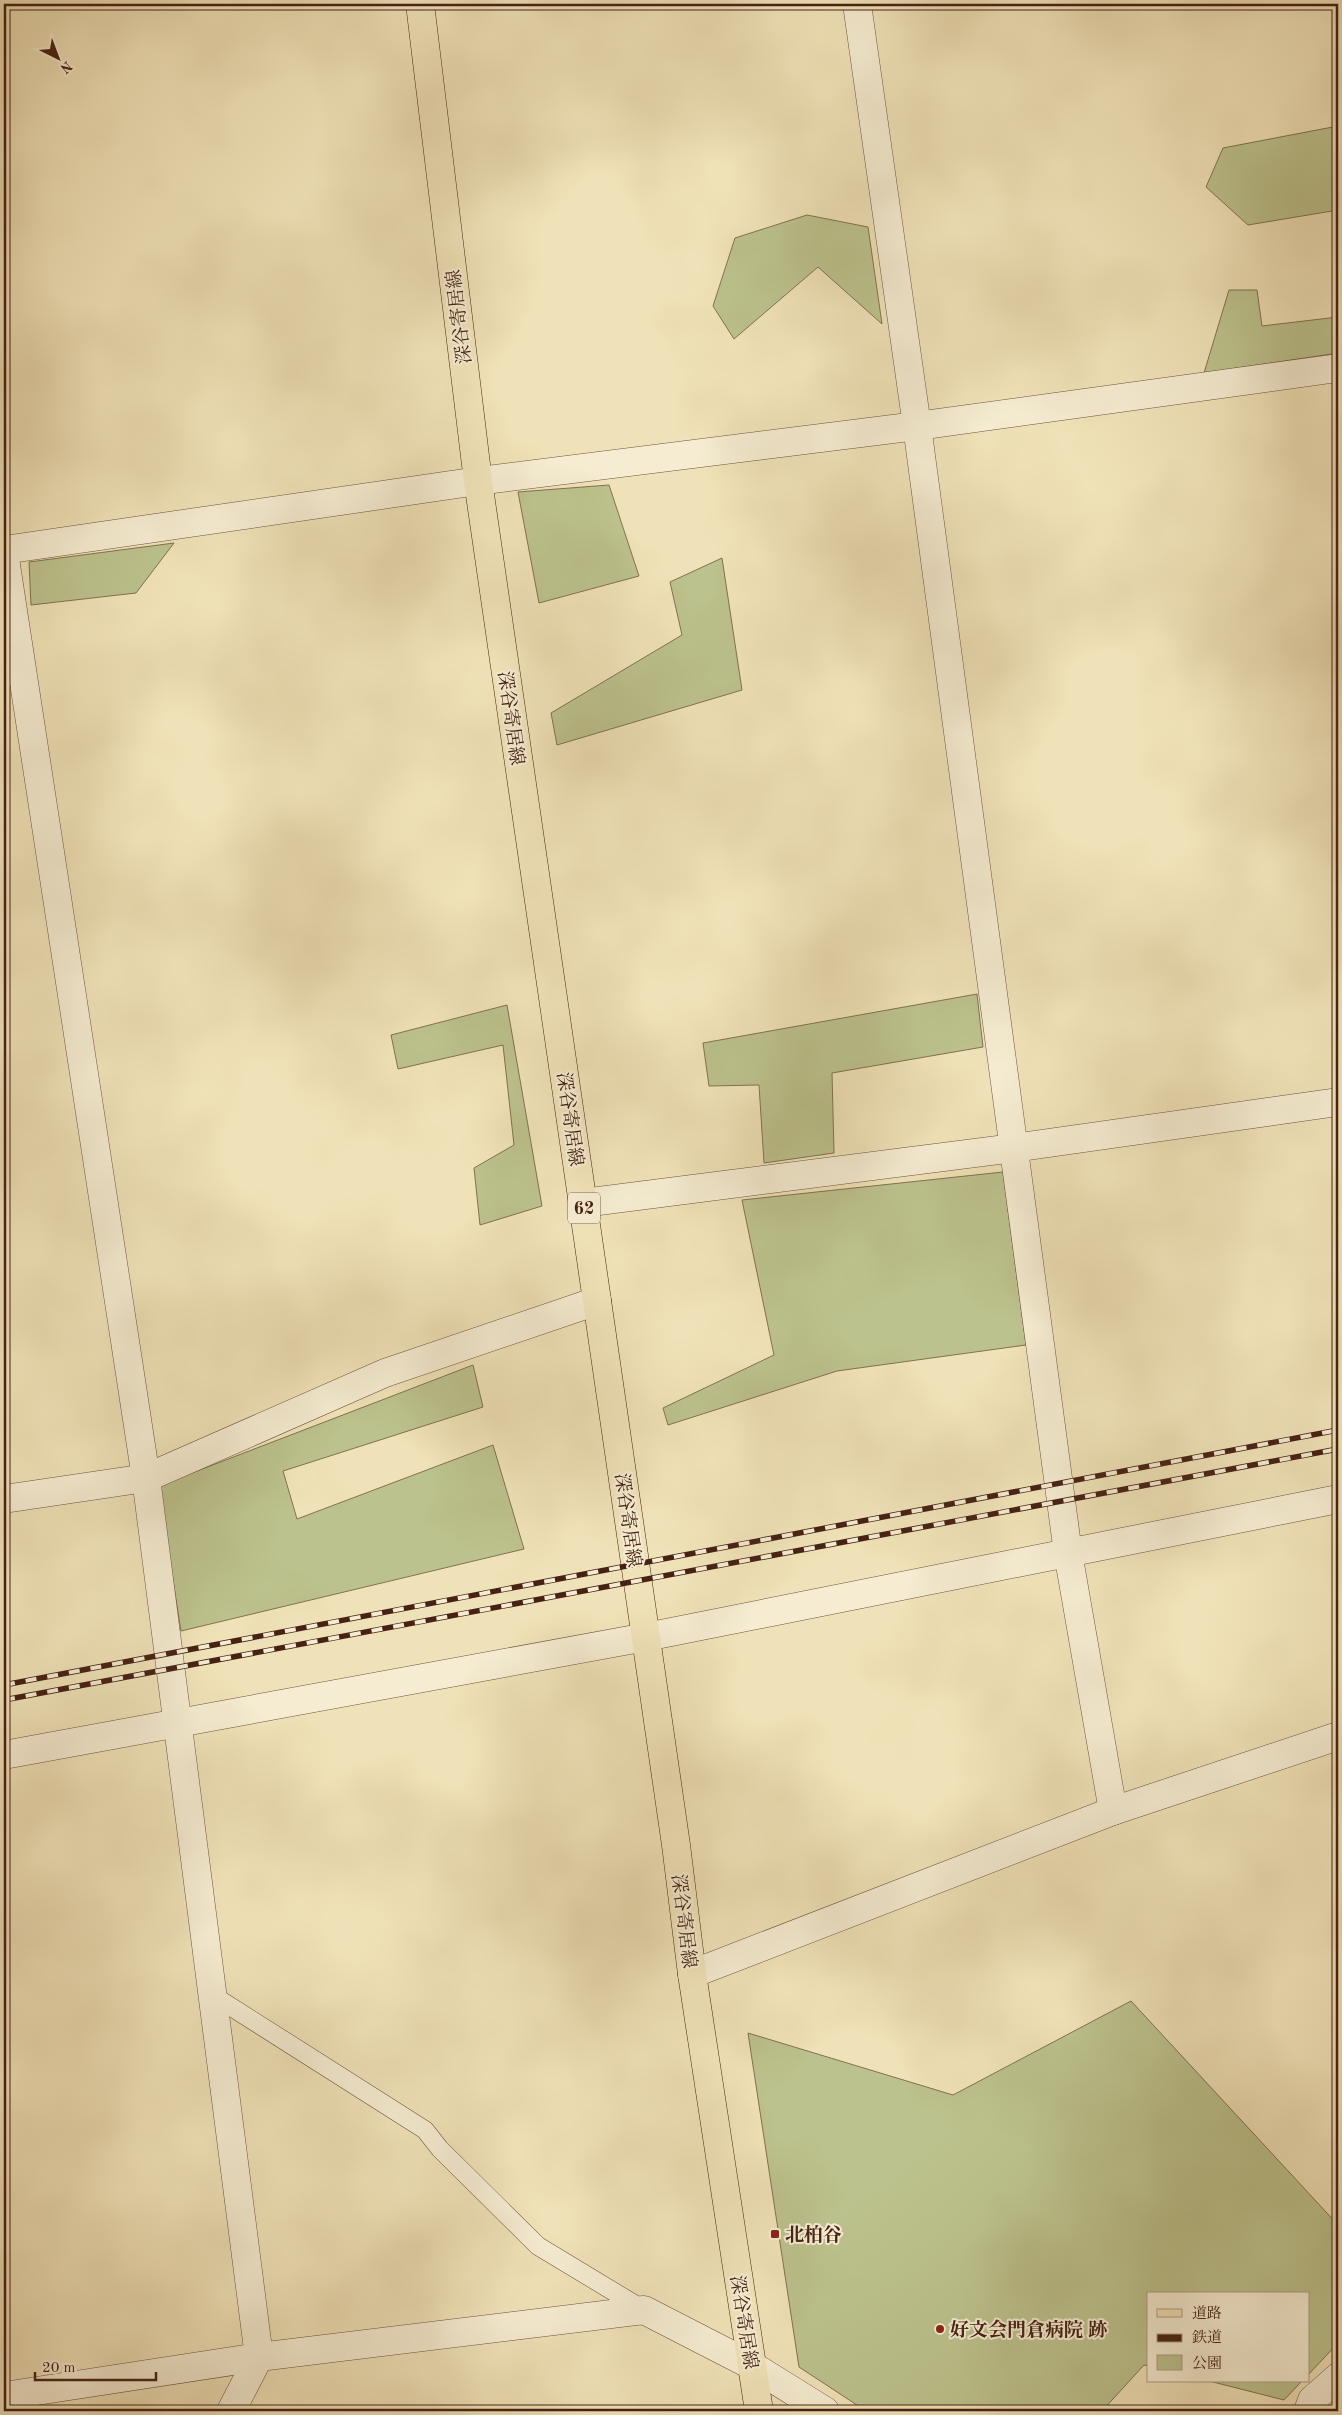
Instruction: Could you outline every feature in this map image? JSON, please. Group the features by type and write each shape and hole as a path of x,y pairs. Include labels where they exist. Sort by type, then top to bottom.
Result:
{"main road":[{"name":"深谷寄居線","path":"420,4 478,481 676,1845 692,1974 759,2411"}],"street":[{"path":"857,4 917,426 1068,1553 1112,1811"},
{"path":"231,2411 259,2357 179,1722 146,1478 4,551 478,481 917,426 1338,368"},
{"path":"583,1204 1014,1148 1338,1102"},
{"path":"4,1499 146,1478 385,1373 597,1300"},
{"path":"4,1755 646,1637 1338,1499"},
{"path":"692,1974 1112,1811 1338,1736"},
{"path":"4,2396 259,2357 644,2310 751,2365 826,2411"},
{"path":"1308,2411 1312,2400 1338,2377"}],"lane":[{"path":"214,1996 425,2130 440,2149 538,2246 644,2310"}],"green space":[{"path":"1338,126 1338,210 1248,225 1206,187 1223,148"},
{"path":"807,215 868,227 882,324 818,267 734,339 713,306 735,238"},
{"path":"1229,290 1257,290 1262,326 1338,317 1338,353 1204,373"},
{"path":"609,485 639,576 539,603 518,492"},
{"path":"174,543 136,593 31,605 29,562"},
{"path":"722,558 742,690 557,745 551,713 682,635 670,582"},
{"path":"977,994 983,1047 832,1073 834,1153 764,1163 759,1085 709,1086 703,1043"},
{"path":"507,1005 542,1206 480,1225 474,1168 514,1145 503,1045 398,1069 391,1035"},
{"path":"1003,1172 1026,1345 837,1371 668,1425 663,1408 774,1355 742,1200"},
{"path":"473,1365 483,1407 283,1471 297,1519 493,1445 524,1549 181,1631 158,1486"},
{"path":"1131,2001 1338,2225 1338,2343 1310,2373 1310,2292 1147,2292 1147,2366 1144,2365 1102,2411 866,2411 799,2367 748,2033 953,2095"},
{"path":"1213,2382 1301,2382 1284,2400"}],"railway":[{"path":"4,1685 1338,1430"},
{"path":"4,1700 1338,1449"}],"place":[{"name":"北柏谷","path":"775,2234"},
{"name":"好文会門倉病院 跡","path":"940,2329"}]}
